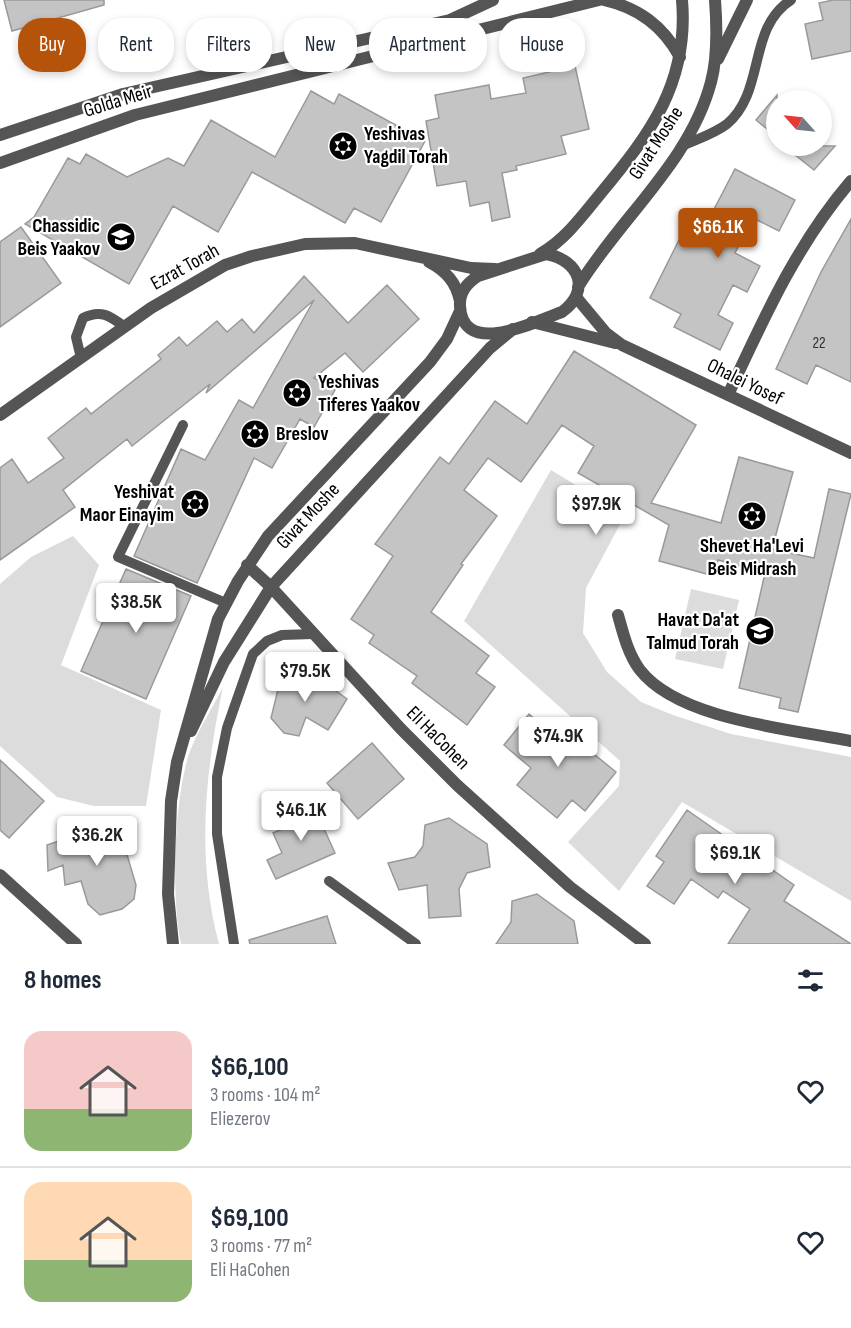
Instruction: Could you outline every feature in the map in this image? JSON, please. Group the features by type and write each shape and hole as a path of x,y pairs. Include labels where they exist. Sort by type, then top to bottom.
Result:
{"street":[{"name":"Golda Meir","path":"0,135 76,108 146,88 450,20 493,0"},
{"name":"Golda Meir","path":"0,163 135,115 599,0"},
{"path":"604,0 631,8 652,21 670,40 680,57"},
{"name":"Givat Moshe","path":"173,944 168,894 168,834 177,762 209,645 226,603 247,565 290,510 430,362 447,339 470,282 536,256 562,238 632,156 650,131 668,96 680,57 682,0"},
{"name":"Givat Moshe","path":"177,762 224,662 271,587 490,348 513,329 562,312 614,234 660,178 682,146 699,115 713,72 715,0"},
{"path":"713,72 747,0"},
{"path":"728,395 779,285 827,209 851,181"},
{"name":"Ezrat Torah","path":"0,415 125,327 225,265 271,250 305,244 355,243 471,268 499,269"},
{"name":"Ohalei Yosef","path":"536,256 554,255 570,263 576,272 577,292 606,333 622,345"},
{"name":"Ezrat Torah","path":"419,258 451,279 457,288 460,306 471,328 480,334 491,335 513,329"},
{"name":"Ohalei Yosef","path":"532,322 622,345 851,453"},
{"name":"Eli HaCohen","path":"247,565 271,587 401,729 458,785 570,887 645,944"},
{"path":"618,615 625,641 640,670 661,690 686,704 715,713 851,741"},
{"path":"0,876 76,944"}],"lane":[{"path":"682,146 718,130 741,108 750,89 769,25 780,8 791,0"},
{"path":"81,358 76,337 83,318 93,313 103,313 125,327"},
{"path":"183,425 118,557 226,603"},
{"path":"234,944 217,834 218,777 227,728 254,654 267,641 282,635 313,634"},
{"path":"329,881 416,944"}],"shaded area":[{"path":"551,470 625,515 586,588 583,633 607,672 641,702 673,715 731,734 851,757 851,901 682,802 619,891 568,842 619,786 620,761 464,621"},
{"path":"73,536 99,565 61,665 161,710 146,806 94,806 57,797 0,746 0,584 31,557"},
{"path":"691,589 739,600 723,669 675,659"},
{"path":"223,687 208,783 205,848 207,880 219,944 181,944 175,876 177,824 183,777 195,739"}],"building":[{"path":"4,0 104,0 104,5 58,18 18,18 18,29 12,31"},
{"path":"851,0 851,51 812,59 805,24 823,20 819,3"},
{"path":"549,72 576,72 589,129 561,136 566,154 516,166 517,170 502,173 510,217 492,221 489,202 470,206 466,181 437,186 426,121 439,118 435,95 489,85 491,99 526,93 523,78"},
{"path":"311,91 334,104 339,94 425,141 381,222 354,208 345,223 252,172 218,232 173,206 129,284 25,224 34,217 68,158 80,164 86,154 127,177 168,158 184,166 211,120 275,157"},
{"path":"766,108 766,128 756,120"},
{"path":"796,156 826,156 814,170"},
{"path":"735,169 795,200 779,231 753,218 735,253 760,266 747,292 733,285 718,315 733,323 720,350 674,327 681,314 650,298 685,228 700,236"},
{"path":"851,219 851,382 816,365 807,384 776,369 821,272"},
{"path":"21,227 61,283 0,327 0,242"},
{"path":"304,276 348,323 387,285 419,319 363,372 345,353 314,378 335,390 314,427 300,419 272,468 254,458 197,583 134,556 181,449 205,460 239,400 253,408 314,300 206,393 210,384 132,446 127,439 63,490 75,507 0,560 0,468 12,459 28,483 64,458 48,438 86,408 91,414 161,359 158,355 179,337 187,346 217,321 227,332 242,319 254,333"},
{"path":"574,351 696,425 651,503 721,523 739,457 793,472 772,549 814,558 829,489 851,494 798,712 779,708 781,698 739,688 765,573 718,560 714,576 659,561 669,525 578,473 594,446 562,425 521,482 488,458 464,490 497,516 461,564 463,565 431,612 489,656 476,673 495,687 467,725 412,683 417,676 369,643 374,635 351,619 393,556 375,544 440,457 449,464 495,401 527,424"},
{"path":"126,569 191,596 146,699 81,671"},
{"path":"306,669 347,699 328,730 306,717 299,736 284,733 271,718 282,673 298,679"},
{"path":"529,714 561,741 568,733 616,772 585,811 572,800 557,818 517,785 531,768 504,745"},
{"path":"372,743 404,779 358,819 327,783"},
{"path":"0,760 44,801 9,838 0,830"},
{"path":"311,800 335,853 276,879 267,860 282,853 273,833 294,824 288,811"},
{"path":"687,810 794,885 784,901 851,944 728,944 750,909 723,891 718,898 691,879 674,904 647,886 664,862 656,856"},
{"path":"449,818 487,844 490,867 467,873 459,889 461,916 429,918 427,885 399,890 388,863 415,857 423,846 425,825"},
{"path":"117,821 136,885 134,899 122,909 100,915 88,904 81,881 65,885 63,865 48,871 47,845"},
{"path":"537,894 574,921 578,944 496,944 511,922 512,901"},
{"path":"327,916 336,944 250,944 249,940"}],"place":[{"name":"Yeshivas Yagdil Torah","path":"343,146"},
{"name":"Chassidic Beis Yaakov","path":"121,237"},
{"name":"Yeshivas Tiferes Yaakov","path":"297,393"},
{"name":"Breslov","path":"255,434"},
{"name":"Yeshivat Maor Einayim","path":"195,504"},
{"name":"Shevet Ha'Levi Beis Midrash","path":"752,516"},
{"name":"Havat Da'at Talmud Torah","path":"760,631"}]}
